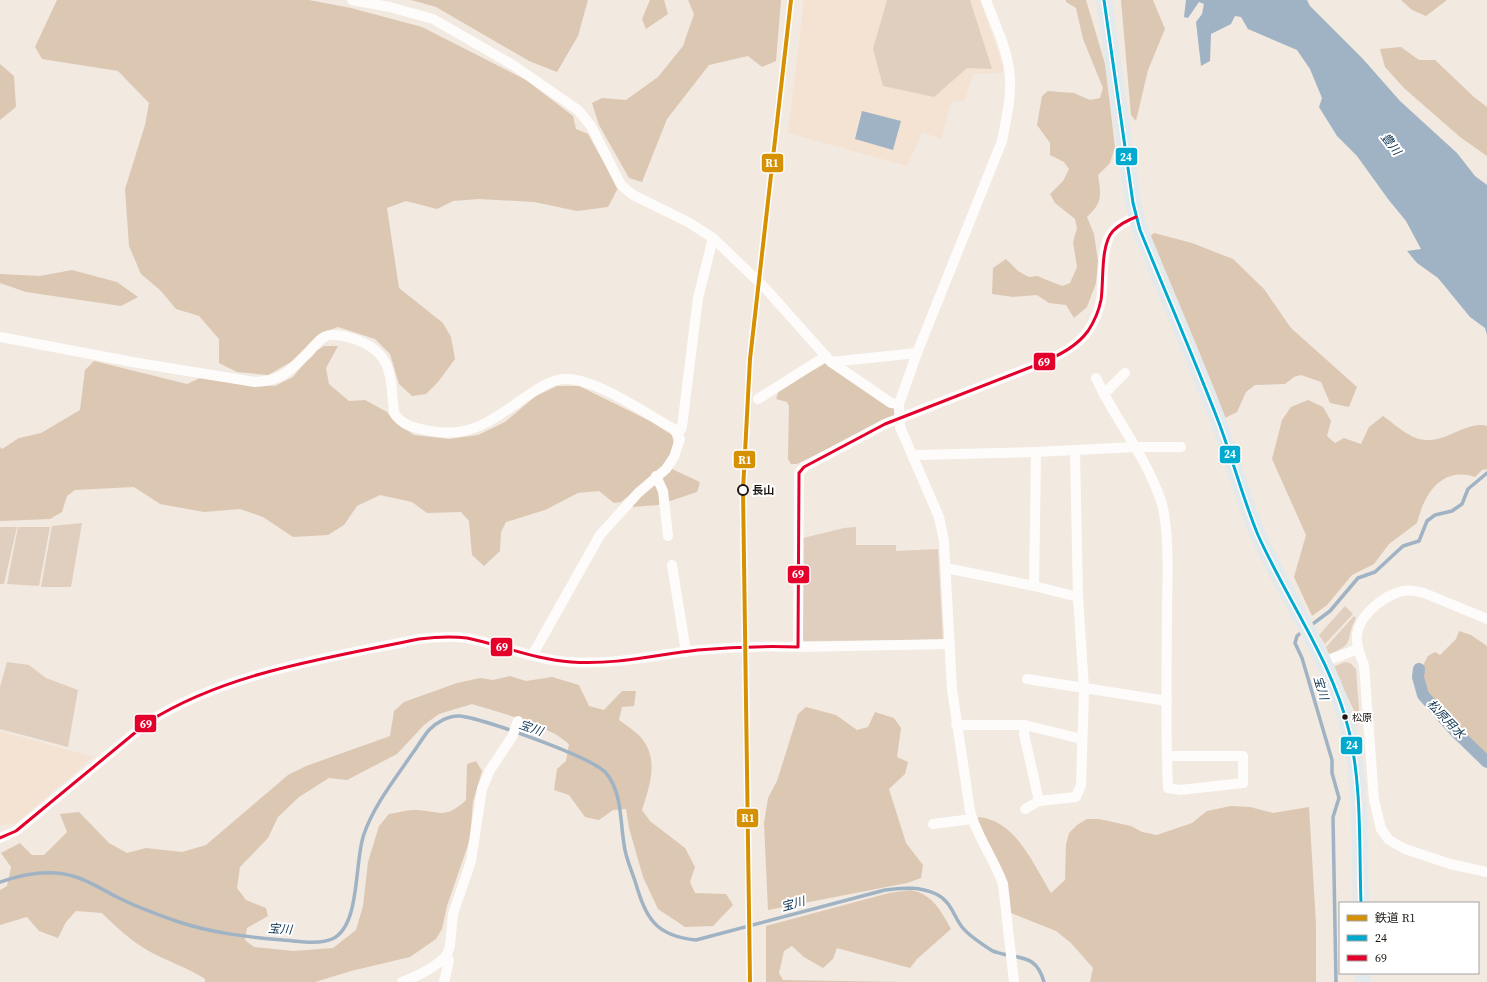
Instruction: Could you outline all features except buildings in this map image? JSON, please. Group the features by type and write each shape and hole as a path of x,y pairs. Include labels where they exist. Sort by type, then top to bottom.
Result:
{"highway":[{"path":"1104,0 1136,217 1165,294 1213,407 1257,533 1276,575 1324,662 1339,699 1349,731 1355,764 1361,902"}],"street":[{"path":"352,0 390,7 433,19 513,65 578,110 591,126 621,185 633,195 688,222 713,238 766,289 829,359 890,403 899,404"},
{"path":"986,0 1004,50 1010,78 1008,109 1002,140 917,353 899,404 899,419 900,427 939,517 944,541 949,644 956,725 972,819 998,869 1003,884 1010,935 1014,982"},
{"path":"992,16 994,0"},
{"path":"798,647 799,473 804,467 885,424 1064,353 1079,341 1089,330 1101,300 1105,254 1108,239 1112,232 1126,221 1136,217"},
{"path":"678,434 682,427 698,298 713,238"},
{"path":"0,338 255,382 279,378 289,372 319,340 326,336 341,335 368,343 379,352 387,364 394,413 399,420 408,426 444,432 469,430 488,423 543,385 562,379 578,380 601,388 674,429 680,439 674,457 666,468 620,512 600,535 533,654"},
{"path":"758,399 829,359 917,353"},
{"path":"1104,394 1125,373"},
{"path":"1096,378 1104,394 1136,446 1161,500 1164,515 1168,575 1167,701 1167,756 1168,788 1180,790 1243,783 1243,756 1167,756"},
{"path":"913,458 918,455 1075,451 1136,446 1182,447"},
{"path":"1025,809 1039,801 1076,796 1081,785 1084,689 1078,597 1075,451"},
{"path":"1034,586 1036,452"},
{"path":"656,476 663,491 668,536"},
{"path":"672,565 686,652"},
{"path":"946,568 1034,586 1078,597"},
{"path":"1487,620 1424,593 1414,590 1404,591 1386,597 1363,619 1357,635 1358,648 1364,665 1374,800 1381,829 1389,840 1405,849 1450,864 1487,872"},
{"path":"0,838 16,831 148,722 168,709 269,671 419,639 440,637 466,638 570,662 625,661 686,652 759,646 798,647 949,644"},
{"path":"1324,662 1358,648"},
{"path":"1027,679 1167,701"},
{"path":"444,982 449,961 447,955 456,902 471,861 482,789 490,770 510,742 518,721"},
{"path":"956,725 1025,725 1082,739"},
{"path":"1025,725 1024,734 1039,801"},
{"path":"933,824 972,819"},
{"path":"0,830 16,831"},
{"path":"402,982 440,963 447,955"}],"shaded area":[{"path":"57,0 309,0 351,8 422,27 526,80 573,116 576,129 588,134 618,188 608,207 577,211 534,202 479,199 453,201 437,209 406,201 387,208 399,288 443,323 451,337 455,359 438,382 426,394 412,396 399,384 390,354 375,339 338,327 319,334 291,362 268,375 237,372 219,363 219,339 199,316 176,309 161,291 141,274 129,246 125,189 145,125 149,103 118,71 42,59 35,47"},
{"path":"411,0 588,0 578,36 557,72 529,61 436,7"},
{"path":"650,0 664,0 668,14 646,29 642,19"},
{"path":"688,0 781,0 776,61 762,67 748,56 709,65 667,119 642,182 629,178 599,125 592,103 602,98 626,100 658,77 683,46 694,14"},
{"path":"804,0 980,0 1004,70 1001,73 973,74 965,101 951,102 941,139 922,132 907,166 788,133"},
{"path":"887,0 970,0 992,69 967,68 934,97 883,86 873,49"},
{"path":"1066,0 1086,0 1105,64 1115,147 1110,163 1098,175 1100,198 1096,207 1087,217 1094,234 1098,261 1096,283 1087,307 1074,318 1066,305 1049,303 1037,295 1013,297 992,294 993,268 1006,259 1018,271 1029,277 1037,276 1062,286 1070,283 1077,267 1073,242 1077,228 1075,219 1055,203 1050,194 1063,181 1069,169 1064,162 1050,155 1050,143 1037,125 1042,96 1048,91 1074,93 1090,100 1100,98 1103,88 1083,39 1076,8 1066,2"},
{"path":"1121,0 1153,0 1165,29 1148,70 1136,121 1131,115"},
{"path":"1401,0 1447,0 1426,16 1412,10"},
{"path":"1401,47 1419,60 1435,60 1474,97 1487,107 1487,156 1460,137 1404,88 1385,67 1380,49"},
{"path":"0,64 14,76 16,107 0,120"},
{"path":"1154,233 1192,243 1233,259 1264,289 1291,328 1357,387 1349,407 1330,403 1321,382 1301,375 1294,377 1285,384 1255,385 1246,392 1237,412 1225,418 1145,240"},
{"path":"72,270 117,282 138,297 121,306 26,292 0,283 0,274 40,276"},
{"path":"324,346 338,346 326,368 329,384 349,401 365,400 387,412 397,423 414,435 449,439 478,435 505,422 536,396 557,386 579,386 650,421 672,435 674,447 665,466 621,502 614,503 599,491 578,493 545,510 506,522 501,532 500,551 484,566 472,555 469,521 461,512 427,513 412,502 380,495 357,506 344,525 328,535 293,537 263,517 240,509 204,512 160,504 134,487 75,490 67,496 62,512 50,519 0,521 0,447 2,449 19,438 41,433 80,410 85,370 94,361 187,384 200,378 239,384 275,386 293,377 313,353"},
{"path":"826,363 893,406 895,415 891,420 881,423 797,464 791,464 788,459 789,406 787,402 776,399 779,390"},
{"path":"1308,400 1323,407 1331,421 1327,436 1335,443 1344,438 1361,444 1369,427 1383,416 1408,434 1416,438 1426,440 1444,437 1471,426 1487,426 1487,469 1482,470 1475,477 1463,475 1453,476 1444,479 1436,485 1424,502 1417,523 1389,544 1374,564 1352,575 1327,605 1312,616 1294,577 1306,535 1272,459 1282,420 1291,407"},
{"path":"672,469 698,481 700,483 697,492 658,505 633,507 633,502"},
{"path":"82,523 71,587 41,587 52,526"},
{"path":"0,527 17,527 4,584 0,584"},
{"path":"18,527 50,527 39,586 7,584"},
{"path":"856,527 856,545 896,545 896,551 938,549 943,640 804,641 802,639 803,538 844,528"},
{"path":"1345,606 1353,614 1325,644 1319,635"},
{"path":"1354,616 1356,618 1347,644 1329,654 1326,647"},
{"path":"1459,631 1471,635 1487,646 1487,761 1423,694 1419,676 1428,656 1435,652 1440,655 1456,639"},
{"path":"7,662 29,665 46,678 78,690 68,747 0,729 0,687"},
{"path":"1345,662 1350,663 1356,669 1360,723 1333,667"},
{"path":"510,676 526,681 552,677 579,685 589,706 604,710 622,691 636,691 634,706 622,707 619,720 641,737 648,748 651,757 652,766 650,784 642,810 650,821 685,848 695,867 690,882 695,893 726,894 733,905 713,926 685,927 658,909 643,877 629,828 626,809 613,810 599,820 585,817 569,795 554,790 557,769 566,761 569,744 557,735 528,721 472,704 439,714 424,725 397,754 347,780 329,778 299,797 278,817 268,838 240,867 237,888 246,900 266,908 268,916 247,928 245,940 254,947 293,951 333,948 356,930 363,906 368,862 379,826 389,814 408,810 423,810 441,813 452,810 458,806 466,800 467,764 476,761 482,771 473,802 470,839 447,906 442,929 436,939 410,957 351,971 315,982 205,982 205,979 184,967 154,954 135,942 102,913 76,911 66,922 58,938 39,931 27,917 0,925 0,890 7,886 11,867 1,853 20,843 32,855 44,855 67,832 60,814 79,812 109,843 127,853 146,848 182,852 206,845 288,775 306,766 390,736 394,711 404,702 457,683 480,678 493,680"},
{"path":"806,707 836,715 857,730 868,727 875,712 894,718 901,728 897,757 908,762 905,774 889,789 906,843 923,865 921,878 907,883 768,910 764,823 768,798 777,781 798,714"},
{"path":"0,731 93,757 22,818 15,823 0,825"},
{"path":"1231,806 1250,807 1273,813 1309,807 1316,924 1316,982 1090,982 1093,968 1071,943 1056,931 1011,913 978,823 978,817 991,820 1003,826 1013,835 1030,857 1051,893 1065,880 1066,844 1069,833 1077,825 1087,819 1099,819 1131,826 1142,832 1157,835 1192,823 1207,811"},
{"path":"910,890 925,895 930,899 940,910 951,929 917,959 910,968 837,948 833,959 823,968 804,957 792,946 784,951 779,973 783,980 903,982 766,982 766,926 889,893"}],"water":[{"name":"豊川","path":"1186,0 1307,0 1310,6 1363,59 1400,101 1457,153 1475,176 1487,185 1487,335 1485,328 1470,317 1438,278 1417,263 1407,251 1421,249 1406,221 1357,156 1337,136 1319,107 1322,98 1310,69 1297,50 1248,29 1241,17 1235,16 1231,24 1211,34 1210,61 1201,66 1196,22 1202,14 1204,4 1199,2 1188,18 1184,17"},
{"path":"862,111 901,121 893,150 855,139"}],"waterway":[{"name":"宝川","path":"1310,626 1330,611 1358,578 1375,572 1403,546 1419,541 1427,521 1435,515 1452,511 1462,504 1468,489 1487,473"},
{"name":"宝川","path":"1303,631 1297,636 1295,643 1302,658 1332,760 1332,773 1339,798 1333,817 1336,982"},
{"name":"松原用水","path":"1419,669 1418,677 1423,695 1455,731 1487,762"},
{"name":"宝川","path":"0,882 36,873 64,874 84,880 124,901 146,910 202,929 243,936 301,942 321,942 332,939 341,932 348,921 355,892 361,846 364,834 373,813 429,730 443,720 460,716 491,724 537,740 581,758 597,766 606,773 618,797 626,853 643,905 654,923 671,934 682,938 696,940 885,890 905,888 917,889 929,891 945,900 965,930 976,940 991,950 998,953 1024,958 1034,963 1038,968 1044,982"}],"rail line":[{"name":"R1","path":"750,982 743,490 750,359 791,0"}],"transit line":[{"name":"24","path":"1104,0 1133,203 1140,230 1219,423 1258,535 1332,680 1349,731 1358,795 1361,902"},
{"name":"69","path":"0,838 16,831 148,722 179,705 211,691 244,679 314,660 419,639 443,637 467,638 558,661 588,663 620,661 710,649 798,647 799,473 804,467 885,424 1044,362 1074,345 1088,331 1099,308 1102,292 1104,254 1109,237 1118,227 1136,217"}],"place":[{"name":"長山","path":"743,490"},
{"name":"松原","path":"1345,717"}]}
